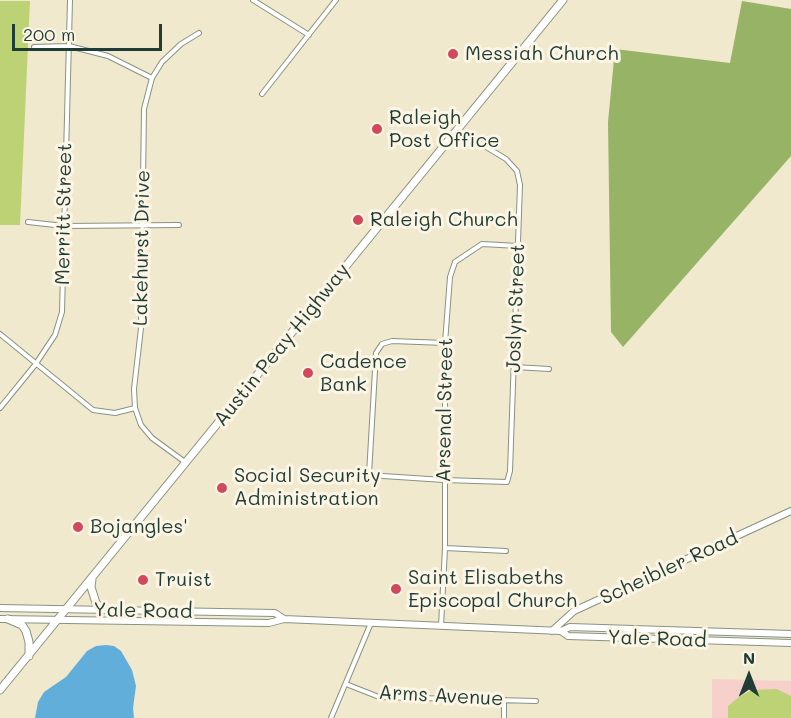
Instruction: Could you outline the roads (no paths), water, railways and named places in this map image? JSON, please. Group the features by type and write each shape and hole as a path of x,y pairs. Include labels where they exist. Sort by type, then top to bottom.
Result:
{"main road":[{"name":"Austin Peay Highway","path":"0,690 563,0"},
{"name":"Scheibler Road","path":"552,631 574,611 791,511"},
{"path":"92,579 91,586 96,603 109,611"},
{"name":"Yale Road","path":"0,609 275,613 284,618"},
{"name":"Yale Road","path":"4,619 269,623 284,618 552,631 568,636 791,643"},
{"path":"4,619 22,625 26,631 29,656"},
{"name":"Yale Road","path":"561,632 570,627 791,634"}],"street":[{"name":"Merritt Street","path":"0,408 55,335 62,312 70,0"},
{"path":"253,0 309,34"},
{"path":"262,94 336,0"},
{"name":"Lakehurst Drive","path":"186,463 152,438 141,425 135,408 134,389 141,328 144,109 152,78 162,62 180,44 199,33"},
{"path":"33,47 69,46 108,56 152,78"},
{"name":"Joslyn Street","path":"444,480 507,482 510,471 515,367 520,185 517,171 506,159 458,130"},
{"path":"28,222 64,226 179,225"},
{"name":"Arsenal Street","path":"441,627 445,548 446,343 450,278 455,262 482,244 518,246"},
{"path":"0,334 93,410 115,413 135,408"},
{"path":"369,474 376,353 382,344 392,341 446,343"},
{"path":"515,367 549,369"},
{"path":"337,473 444,480"},
{"path":"445,548 506,551"},
{"path":"331,718 371,623"},
{"name":"Arms Avenue","path":"346,684 379,697 536,700"},
{"path":"504,700 504,718"}],"water":[{"path":"96,646 114,646 121,651 132,670 136,686 134,718 35,718 38,702 44,692 66,677 87,651"}],"place":[{"name":"Messiah Church","path":"453,54"},
{"name":"Raleigh Post Office","path":"377,129"},
{"name":"Raleigh Church","path":"358,220"},
{"name":"Cadence Bank","path":"308,373"},
{"name":"Social Security Administration","path":"222,488"},
{"name":"Bojangles'","path":"78,527"},
{"name":"Truist","path":"143,580"},
{"name":"Saint Elisabeths Episcopal Church","path":"396,589"}]}
